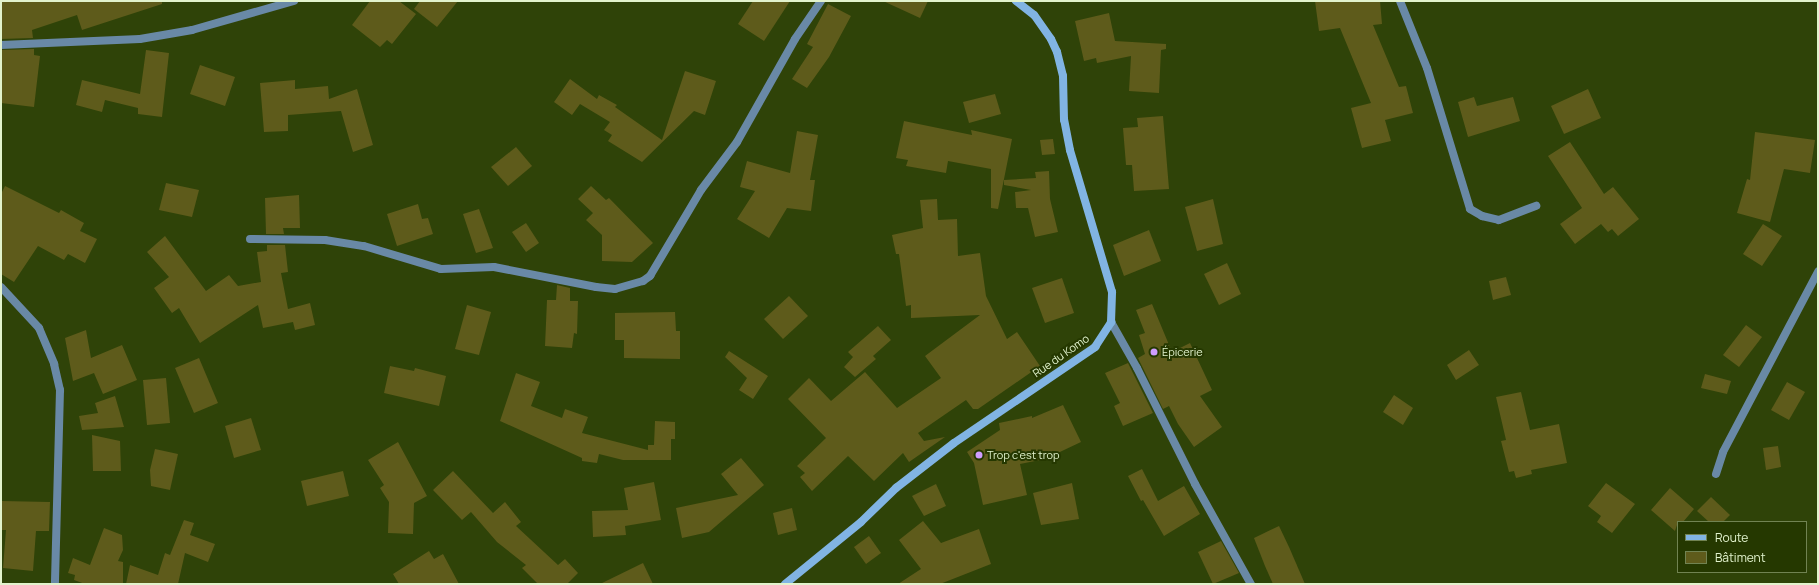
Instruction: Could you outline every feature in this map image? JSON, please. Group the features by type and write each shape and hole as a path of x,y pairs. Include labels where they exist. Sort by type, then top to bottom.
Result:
{"street":[{"path":"1,45 140,40 192,30 294,1"},
{"path":"250,239 325,240 364,246 441,269 494,267 596,287 615,289 643,281 650,276 701,190 737,142 795,39 821,1"},
{"path":"1016,1 1034,15 1051,40 1057,52 1062,76 1064,120 1070,150 1112,292 1111,322 1137,368 1195,484 1251,584"},
{"path":"1400,1 1427,68 1470,209 1482,216 1499,220 1536,206"},
{"path":"1716,474 1723,452 1818,272"},
{"path":"1,287 39,328 54,364 60,390 56,584"},
{"name":"Rue du Komo","path":"785,584 861,522 896,488 954,443 1095,347 1111,322"}],"building":[{"path":"162,1 162,4 82,30 77,15 32,30 33,38 1,39 1,2"},
{"path":"370,1 399,1 416,14 392,44 387,40 380,47 352,25"},
{"path":"420,1 458,1 437,27 414,9"},
{"path":"753,1 790,1 764,41 738,24"},
{"path":"883,1 928,1 920,18"},
{"path":"1315,1 1380,1 1382,24 1373,25 1399,87 1406,86 1413,113 1385,120 1391,141 1362,148 1351,108 1371,103 1340,28 1319,31"},
{"path":"828,4 851,16 829,57 807,88 792,79 813,47 807,44"},
{"path":"1109,13 1115,41 1166,44 1166,49 1161,50 1159,93 1129,91 1131,56 1097,63 1096,58 1084,61 1075,21"},
{"path":"34,49 34,55 40,56 34,107 1,103 1,50"},
{"path":"146,50 169,53 162,117 138,114 138,108 105,100 102,112 76,105 82,80 140,94"},
{"path":"200,65 235,77 225,106 190,94"},
{"path":"685,71 716,81 705,115 694,111 642,162 608,141 612,135 604,130 610,122 580,104 572,115 554,102 570,79 597,99 599,95 617,105 615,107 662,140"},
{"path":"295,80 295,89 328,86 329,99 357,89 373,145 353,152 341,111 288,115 288,131 264,132 260,83"},
{"path":"1588,89 1601,118 1564,134 1551,106"},
{"path":"995,94 1001,114 969,123 963,102"},
{"path":"1474,97 1477,106 1513,97 1520,121 1468,137 1458,102"},
{"path":"1163,116 1169,189 1134,191 1132,165 1126,165 1123,128 1138,127 1137,118"},
{"path":"904,121 972,135 971,130 1012,139 998,209 991,208 991,169 948,161 946,173 906,166 908,160 896,158"},
{"path":"797,131 818,135 810,180 815,180 811,211 787,208 769,238 737,219 755,191 740,187 747,161 790,173"},
{"path":"1755,132 1815,140 1810,173 1784,169 1770,222 1737,213 1747,179 1750,180"},
{"path":"1053,139 1055,154 1042,155 1040,140"},
{"path":"1570,142 1604,194 1613,187 1639,219 1618,236 1612,229 1608,232 1601,224 1575,244 1560,224 1582,208 1548,156"},
{"path":"516,147 532,166 508,186 491,167"},
{"path":"1049,171 1050,199 1058,232 1035,237 1028,208 1016,208 1015,192 1031,190 1004,185 1004,180 1036,178 1035,172"},
{"path":"166,183 199,190 192,217 159,210"},
{"path":"5,186 59,213 61,210 84,223 80,231 97,239 85,263 68,254 64,260 38,246 14,282 1,274 1,194"},
{"path":"591,186 606,200 609,198 653,243 632,262 602,261 602,235 586,220 593,213 578,199"},
{"path":"299,195 300,228 283,228 284,234 266,234 265,198"},
{"path":"937,199 938,220 957,219 958,256 980,253 986,296 1007,339 1017,332 1040,366 978,409 973,409 966,400 918,433 924,441 945,437 909,462 903,453 874,481 848,456 812,491 800,477 805,473 797,466 826,438 788,399 809,378 831,401 865,372 897,408 941,378 925,356 980,315 911,318 911,305 906,306 899,254 896,254 892,235 923,228 920,200"},
{"path":"1213,199 1223,244 1197,251 1185,207"},
{"path":"418,204 422,219 428,218 433,234 397,246 387,214"},
{"path":"479,209 493,248 476,253 463,214"},
{"path":"526,223 539,243 526,252 512,232"},
{"path":"1763,224 1782,236 1762,266 1743,254"},
{"path":"1149,230 1161,261 1124,276 1113,245"},
{"path":"165,236 206,291 229,275 238,286 261,282 257,252 267,251 267,245 285,245 288,272 281,273 288,309 310,303 315,325 295,330 293,322 263,328 258,305 200,343 179,308 172,313 154,288 169,277 147,252"},
{"path":"1227,263 1241,294 1219,305 1204,274"},
{"path":"1506,277 1511,295 1493,300 1489,281"},
{"path":"1062,278 1074,313 1045,323 1032,288"},
{"path":"557,285 570,288 570,301 578,301 577,334 574,333 572,348 545,346 547,300 556,300"},
{"path":"789,296 808,316 783,339 764,319"},
{"path":"1152,304 1172,352 1190,343 1212,390 1200,396 1222,427 1194,447 1178,424 1169,406 1163,409 1138,358 1145,354 1139,335 1145,333 1136,310"},
{"path":"467,305 491,312 479,355 455,349"},
{"path":"675,312 676,331 680,331 680,359 624,358 624,340 615,340 615,313"},
{"path":"1746,325 1762,337 1739,367 1723,355"},
{"path":"878,326 891,340 873,356 876,359 855,377 844,367 853,357 848,352"},
{"path":"86,330 91,358 122,345 137,380 103,394 94,373 73,381 65,338"},
{"path":"1469,350 1479,365 1456,380 1447,365"},
{"path":"729,351 768,376 753,399 739,390 747,378 725,357"},
{"path":"199,358 218,403 194,413 175,368"},
{"path":"1128,363 1153,413 1123,426 1114,406 1120,403 1105,373"},
{"path":"390,366 414,371 415,368 446,376 439,406 384,393"},
{"path":"516,373 540,382 531,406 562,418 565,409 588,417 582,433 648,450 648,445 654,445 655,421 675,422 675,439 671,439 671,460 623,460 599,454 597,463 582,461 582,458 500,421"},
{"path":"1705,374 1731,381 1727,394 1701,388"},
{"path":"166,378 170,423 147,425 143,380"},
{"path":"1787,382 1805,392 1789,420 1771,410"},
{"path":"1521,392 1530,430 1559,424 1567,463 1531,470 1532,474 1516,478 1514,471 1509,472 1501,441 1506,440 1496,397"},
{"path":"1394,395 1413,408 1403,425 1383,412"},
{"path":"115,396 124,427 82,430 79,416 98,413 95,403"},
{"path":"1063,405 1081,442 1045,459 1020,464 1027,495 983,505 974,463 967,452 1000,430 999,423 1032,416 1032,418"},
{"path":"251,418 261,450 234,458 225,426"},
{"path":"92,435 120,441 121,471 93,471"},
{"path":"398,442 427,496 414,503 413,534 388,533 389,502 380,488 384,485 368,460"},
{"path":"1778,446 1781,467 1766,470 1763,448"},
{"path":"155,449 178,454 170,490 151,486 150,470"},
{"path":"741,458 764,485 709,532 682,538 676,508 738,495 721,474"},
{"path":"1142,469 1158,501 1184,486 1200,514 1164,536 1143,500 1141,501 1128,476"},
{"path":"343,471 349,496 307,506 301,481"},
{"path":"453,471 493,513 505,502 521,522 516,526 558,565 565,559 578,573 567,584 538,584 522,568 526,565 497,542 471,512 462,520 433,490"},
{"path":"654,482 661,520 625,526 626,535 593,537 592,511 628,510 624,488"},
{"path":"1072,483 1079,519 1041,525 1033,493"},
{"path":"1606,483 1635,504 1612,533 1597,522 1601,516 1588,506"},
{"path":"936,484 946,506 924,516 912,496"},
{"path":"1670,488 1694,509 1684,521 1677,521 1675,531 1651,510"},
{"path":"1711,497 1730,515 1724,521 1708,521 1697,511"},
{"path":"1,501 50,502 49,531 36,531 33,571 3,568 6,530 1,530"},
{"path":"792,508 797,530 778,535 773,513"},
{"path":"184,520 194,523 190,535 215,544 208,562 185,553 178,584 126,584 130,565 158,575 165,553 170,555"},
{"path":"923,521 941,543 979,529 991,564 940,584 898,584 921,569 899,540"},
{"path":"1279,526 1305,584 1273,584 1254,538"},
{"path":"104,528 122,535 123,550 118,561 123,562 123,584 85,584 74,580 75,575 68,573 73,558 90,565"},
{"path":"869,536 881,553 866,564 854,547"},
{"path":"1221,541 1239,573 1213,584 1198,552"},
{"path":"429,551 434,559 443,554 459,584 399,584 393,574"},
{"path":"643,563 653,584 600,584"}],"place":[{"name":"Épicerie","path":"1154,352"},
{"name":"Trop c'est trop","path":"979,455"}]}
